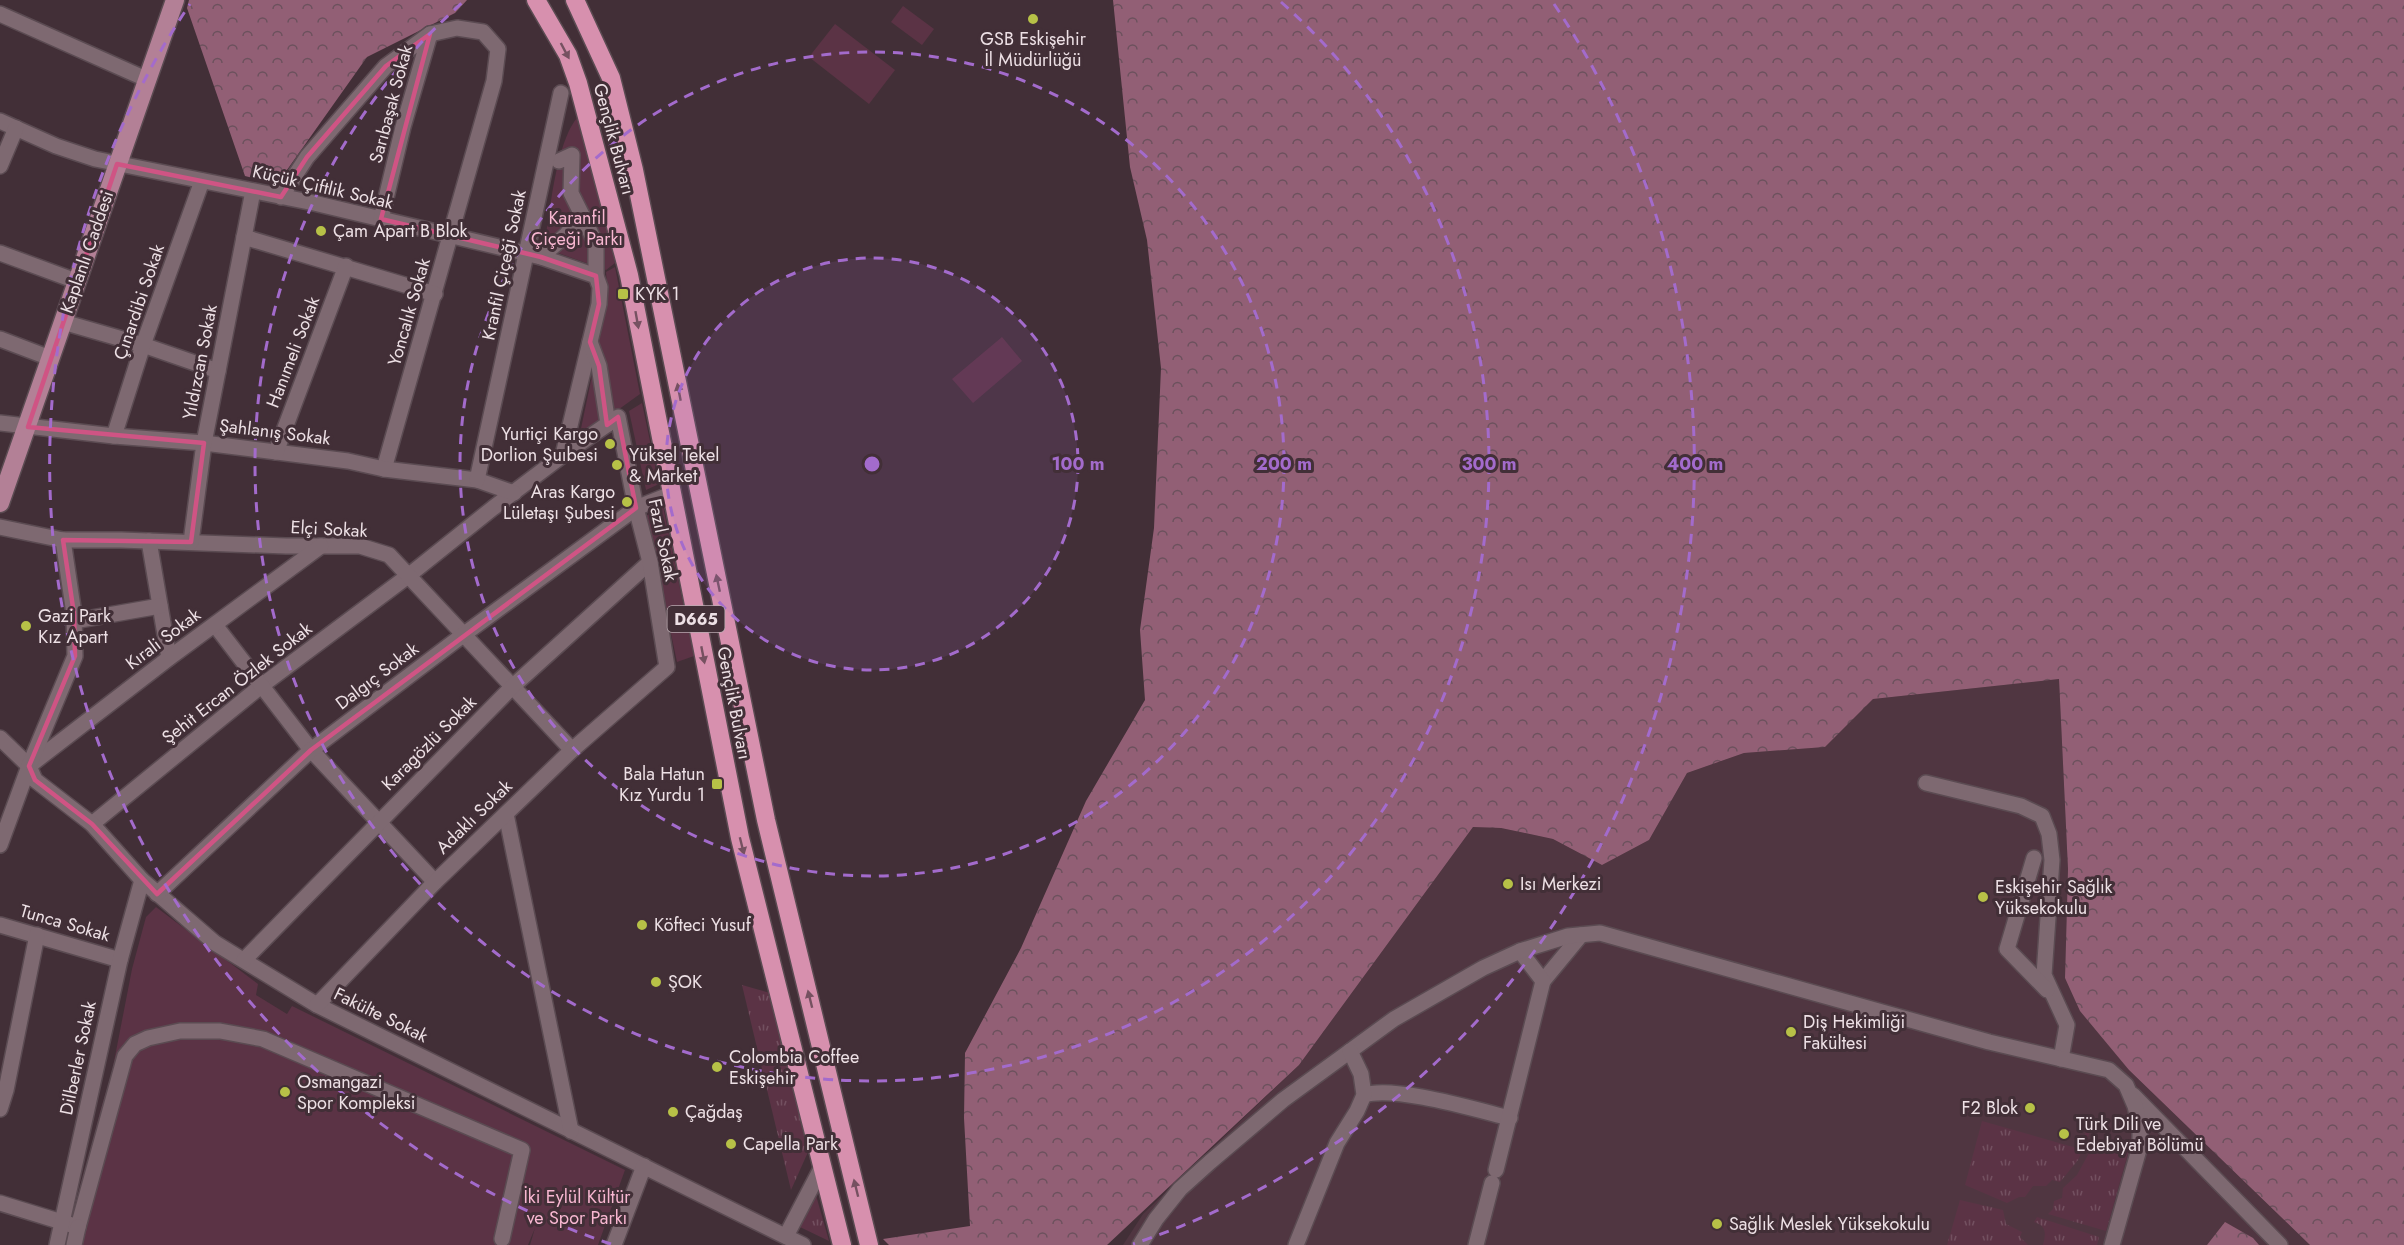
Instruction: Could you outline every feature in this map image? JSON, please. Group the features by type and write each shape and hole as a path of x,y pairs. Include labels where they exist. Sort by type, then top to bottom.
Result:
{"highway":[{"name":"Gençlik Bulvarı","path":"536,0 568,55 581,93 628,274 740,838 842,1245"},
{"name":"Gençlik Bulvarı","path":"575,0 611,78 634,170 766,820 869,1245"}],"main road":[{"name":"Kaplanlı Caddesi","path":"0,503 175,0"}],"street":[{"path":"0,14 146,79"},
{"name":"Yoncalık Sokak","path":"384,469 494,81 498,49 483,32 458,28 430,34"},
{"path":"282,197 307,157 386,66 430,34"},
{"name":"Sarıbaşak Sokak","path":"381,219 403,127 430,34"},
{"name":"Kranfil Çiçeği Sokak","path":"477,480 534,255 561,93"},
{"name":"Küçük Çiftlik Sokak","path":"0,121 56,146 117,164 381,219 534,255 596,276"},
{"path":"0,166 16,128"},
{"path":"563,455 599,303 600,287 596,276 596,244 571,193 565,158 589,141"},
{"name":"Çınardibi Sokak","path":"114,436 143,345 202,181"},
{"name":"Yıldızcan Sokak","path":"191,542 204,443 253,191"},
{"path":"534,255 566,235 582,215"},
{"path":"244,237 435,294"},
{"path":"0,253 76,281"},
{"name":"Hanımeli Sokak","path":"276,452 346,266"},
{"path":"63,322 143,345 218,371"},
{"path":"0,339 50,358"},
{"path":"408,576 563,455 608,424 599,366 590,342"},
{"name":"Fazıl Sokak","path":"608,424 618,417 636,508 650,562 667,667"},
{"name":"Şahlanış Sokak","path":"0,423 114,436 204,443 348,461 384,469 477,480 514,493"},
{"name":"Dalgıç Sokak","path":"158,894 311,750 463,634 636,508 671,494"},
{"name":"Elçi Sokak","path":"0,527 63,540 360,546 389,555 572,750"},
{"path":"0,845 29,766 75,656 74,621 63,540"},
{"path":"149,541 169,658"},
{"name":"Kırali Sokak","path":"29,766 169,658 321,546"},
{"name":"Karagözlü Sokak","path":"244,960 512,687 650,562"},
{"name":"Şehit Ercan Özlek Sokak","path":"92,824 261,686 408,576"},
{"path":"74,621 160,606"},
{"path":"215,625 311,750 435,882"},
{"name":"Adaklı Sokak","path":"317,1005 435,882 572,750 667,667"},
{"name":"Fakülte Sokak","path":"0,738 29,766 35,780 92,824 142,880 215,943 317,1005 803,1245"},
{"path":"1926,783 2021,806 2042,816 2049,834 2052,860 2044,975 2067,1024 2061,1059"},
{"path":"506,814 572,1131"},
{"path":"2034,858 2007,949 2052,994"},
{"name":"Dilberler Sokak","path":"57,1245 120,960 142,880"},
{"name":"Tunca Sokak","path":"0,925 120,960"},
{"path":"1140,1245 1156,1219 1180,1190 1283,1100 1394,1019 1483,968 1520,951 1568,936 1600,933 1946,1031 2109,1070 2126,1085 2140,1126 2140,1146 2112,1245"},
{"path":"0,1109 6,1090 37,935"},
{"path":"1476,1245 1543,981 1581,935"},
{"path":"1520,951 1543,981"},
{"path":"74,1245 125,1056 135,1044 147,1038 180,1031 219,1031 263,1039 522,1150 502,1239"},
{"path":"1296,1245 1337,1143 1364,1095 1361,1074 1350,1051"},
{"path":"1364,1095 1381,1092 1409,1096 1510,1118"},
{"path":"2129,1092 2280,1245"},
{"path":"619,1243 644,1166"},
{"path":"786,1236 822,1166"},
{"path":"0,1203 78,1227"}],"highlighted area":[{"path":"430,34 381,219 541,257 596,276 599,304 590,342 599,366 607,425 618,417 636,508 311,750 157,894 92,824 35,780 29,766 75,656 74,614 63,540 191,542 204,443 28,427 117,164 281,197 307,157 386,66"}],"shaded area":[{"path":"2059,679 2068,869 2065,978 2129,1070 2310,1245 1123,1245 1143,1214 1299,1065 1473,827 1501,828 1553,839 1602,865 1649,840 1687,773 1744,753 1825,747 1873,699"}],"green space":[{"path":"189,0 467,0 455,13 367,57 277,184 245,176 187,8"},
{"path":"1113,0 2404,0 2404,1245 2310,1245 2129,1070 2080,1011 2065,978 2068,869 2059,679 1873,699 1825,747 1744,753 1687,773 1649,840 1602,865 1553,839 1501,828 1473,827 1299,1065 1107,1245 889,1245 883,1239 970,1226 964,1118 965,1053 1021,948 1086,801 1145,700 1140,630 1154,528 1161,368 1147,240 1130,167"},
{"path":"903,6 934,29 922,45 891,22"},
{"path":"835,24 895,70 869,104 809,57"},
{"name":"Karanfil Çiçeği Parkı","path":"581,114 600,185 615,263 606,270 544,248 560,157 572,124"},
{"path":"615,267 640,394 579,438 608,299 606,272"},
{"path":"1002,337 1022,361 973,403 952,379"},
{"path":"642,403 659,484 646,490 629,411"},
{"path":"663,506 694,656 677,662 646,516"},
{"name":"Osmangazi Spor Kompleksi","path":"156,907 258,984 256,995 287,1014 292,1006 625,1170 598,1245 530,1245 535,1228 528,1245 68,1245 112,1072 132,969 146,917"},
{"path":"742,985 770,993 808,1152 791,1190"},
{"path":"1982,1121 2080,1149 2086,1131 2090,1132 2078,1160 2060,1182 2052,1180 2046,1186 2033,1186 2025,1197 2019,1197 2007,1203 1965,1185"},
{"path":"2110,1147 2129,1149 2106,1231 2048,1214 2053,1209 2054,1201 2062,1198 2063,1188 2077,1175 2089,1153 2103,1154"},
{"path":"815,1192 829,1241 800,1227"},
{"path":"1960,1200 2003,1210 2006,1224 2022,1232 2020,1237 2028,1245 1947,1245"},
{"path":"2037,1217 2099,1237 2097,1245 2043,1245 2045,1237 2043,1228 2034,1222"},
{"path":"2225,1222 2253,1238 2259,1245 2207,1245"}],"place":[{"name":"GSB Eskişehir İl Müdürlüğü","path":"1033,19"},
{"name":"Çam Apart B Blok","path":"321,231"},
{"name":"KYK 1","path":"623,294"},
{"name":"Yurtiçi Kargo Dorlion Şuıbesi","path":"610,444"},
{"name":"Yüksel Tekel & Market","path":"617,465"},
{"name":"Aras Kargo Lületaşı Şubesi","path":"627,502"},
{"name":"Gazi Park Kız Apart","path":"26,626"},
{"name":"Bala Hatun Kız Yurdu 1","path":"717,784"},
{"name":"Isı Merkezi","path":"1508,884"},
{"name":"Eskişehir Sağlık Yüksekokulu","path":"1983,897"},
{"name":"Köfteci Yusuf","path":"642,925"},
{"name":"ŞOK","path":"656,982"},
{"name":"Diş Hekimliği Fakültesi","path":"1791,1032"},
{"name":"Colombia Coffee Eskişehir","path":"717,1067"},
{"name":"Osmangazi Spor Kompleksi","path":"285,1092"},
{"name":"F2 Blok","path":"2030,1108"},
{"name":"Çağdaş","path":"673,1112"},
{"name":"Türk Dili ve Edebiyat Bölümü","path":"2064,1134"},
{"name":"Capella Park","path":"731,1144"},
{"name":"Sağlık Meslek Yüksekokulu","path":"1717,1224"}],"park label":[{"name":"İki Eylül Kültür ve Spor Parkı","path":"577,1207"}]}
